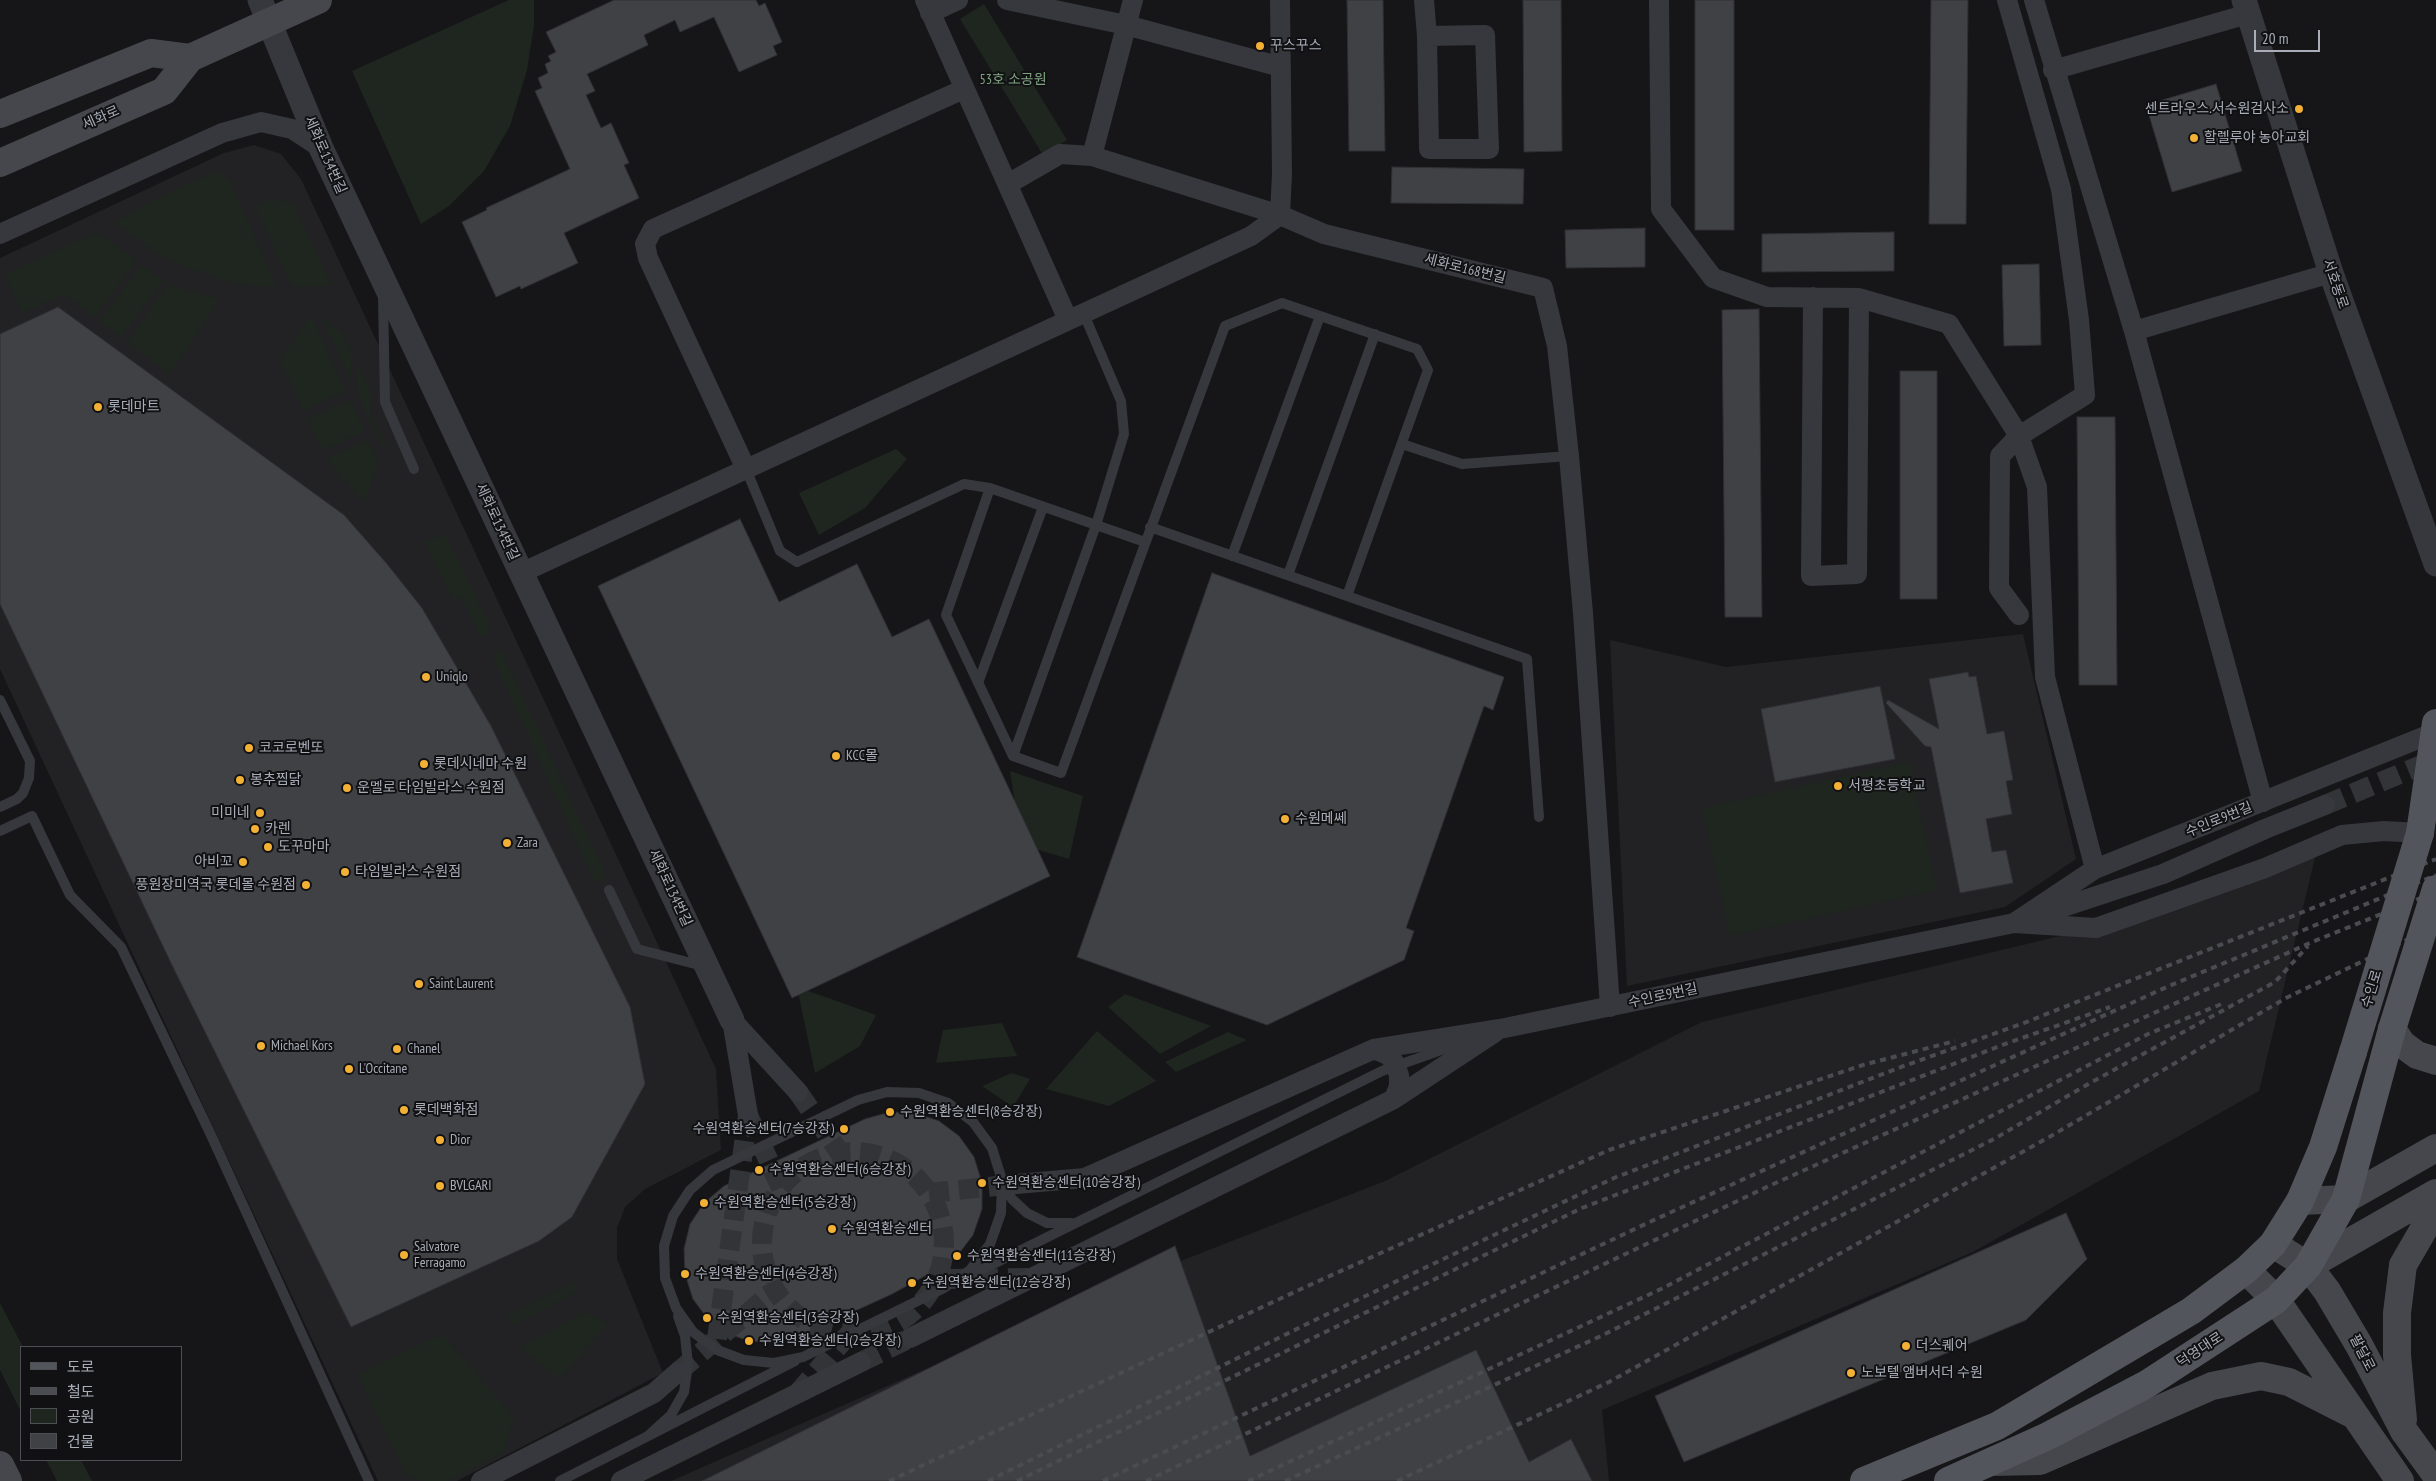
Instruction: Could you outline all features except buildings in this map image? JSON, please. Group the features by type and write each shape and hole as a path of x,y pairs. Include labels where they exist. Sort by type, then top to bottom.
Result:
{"main road":[{"name":"세화로","path":"0,163 164,91 190,58 265,10 318,0"},
{"path":"0,114 152,53 190,58"},
{"name":"수인로","path":"2274,1244 2300,1200 2323,1147 2353,1052 2420,833 2434,728"},
{"path":"2308,1266 2346,1199 2392,1028 2436,890"},
{"path":"2392,1028 2402,1044 2417,1055 2436,1061"},
{"path":"2300,1200 2346,1199 2436,1148"},
{"name":"덕영대로","path":"1948,1481 2048,1436 2147,1384 2276,1300 2308,1266 2436,1193"},
{"path":"2404,1431 2398,1355 2398,1313 2403,1265 2436,1208"},
{"path":"1864,1481 1997,1426 2191,1311 2246,1270 2274,1244"},
{"name":"팔달로","path":"2274,1244 2308,1266 2327,1291 2359,1345 2404,1431 2436,1475"},
{"path":"2246,1270 2276,1300 2352,1414 2400,1481"},
{"path":"1991,1462 2040,1461 2212,1386 2260,1376 2289,1382 2352,1414"},
{"path":"0,1465 8,1481"}],"street":[{"path":"958,0 927,6 1008,184 1076,316"},
{"path":"1007,0 1126,25 1281,67"},
{"path":"1092,156 1133,0"},
{"path":"521,573 1251,236 1280,214 1282,174 1280,0"},
{"path":"1424,0 1427,36 1429,149 1489,149 1484,34 1427,36"},
{"path":"1659,0 1661,209 1713,278 1767,297 1859,298 1949,324 2020,436 2037,487 2045,676 2095,869"},
{"path":"2007,0 2061,189 2079,320 2085,395 2020,436 2000,456 1999,588 2020,615"},
{"path":"2034,0 2053,70 2134,331 2263,802"},
{"path":"2053,70 2246,7"},
{"name":"서호동로","path":"2246,7 2331,273 2436,564"},
{"name":"세화로134번길","path":"265,10 320,148 732,1020"},
{"path":"746,469 648,258 645,244 653,229 964,89"},
{"path":"0,234 222,133 261,122 292,129 320,148"},
{"path":"1008,184 1060,154 1092,156 1280,214"},
{"name":"세화로168번길","path":"1280,214 1324,234 1543,288 1556,346 1569,456 1583,613"},
{"path":"2134,331 2331,273"},
{"path":"1813,296 1811,576 1857,574 1859,298"},
{"name":"수인로9번길","path":"1583,613 1610,1007 2014,923 2096,928 2265,868 2342,835 2384,831 2420,833"},
{"name":"수인로9번길","path":"2014,923 2095,869 2263,802 2434,728"},
{"path":"2014,923 2163,874 2265,828 2325,805"},
{"path":"1009,1182 1085,1178 1374,1050 1500,1029 1610,1007"},
{"path":"732,1020 798,1092"},
{"path":"732,1020 748,1115"},
{"path":"910,1338 1394,1099 1500,1029"},
{"path":"1374,1050 1388,1055 1394,1062 1399,1086 1394,1099"},
{"path":"621,1481 861,1362"},
{"path":"481,1481 654,1393 678,1372"}],"lane":[{"path":"382,279 386,402 414,468"},
{"path":"990,488 946,615 1013,756 1061,773 1225,326 1282,303 1417,349 1428,370 1347,596"},
{"path":"1013,756 1096,525 1124,434 1121,401 1076,316"},
{"path":"1232,556 1320,316"},
{"path":"1288,575 1374,334"},
{"path":"1402,444 1462,464 1569,456"},
{"path":"746,469 780,552 797,562 964,484 990,488 1145,542"},
{"path":"978,683 1043,507"},
{"path":"1150,527 1527,660 1539,817"},
{"path":"0,700 30,761 29,778 23,792 17,799 0,807"},
{"path":"0,831 32,816 70,895 121,947 211,1135 369,1481"},
{"path":"609,890 636,949 707,967"},
{"path":"560,1481 803,1357 1382,1071 1500,1029"},
{"path":"649,1435 671,1415 684,1392 688,1364 684,1336 665,1278 664,1246 673,1216 690,1190 713,1170 858,1100 887,1092 919,1093 948,1104 973,1122 992,1148 1009,1182 1012,1199 1028,1213 1047,1223 1062,1224 1079,1221"},
{"path":"944,1288 970,1270 990,1244 1009,1182"},
{"path":"676,1308 693,1332 717,1350 744,1360 774,1363 803,1357"}],"shaded area":[{"path":"254,145 281,154 301,179 716,1069 721,1150 645,1189 625,1207 617,1228 617,1259 663,1373 457,1481 378,1481 0,669 0,258 224,153"},
{"name":"서평초등학교","path":"2023,634 2076,859 2005,907 1627,986 1610,640 1726,667"},
{"path":"2317,849 2259,1091 1973,1252 1602,1410 1609,1481 671,1481 1094,1295 1385,1181 1702,1022 2114,923"}],"green space":[{"path":"509,0 534,0 534,26 527,70 510,126 484,171 449,206 421,224 352,71"},
{"name":"53호 소공원","path":"984,4 1067,140 1043,155 960,19"},
{"path":"218,171 230,182 277,287 251,286 222,280 186,267 156,253 115,222 164,194"},
{"path":"269,198 293,203 332,286 292,287 256,208"},
{"path":"97,232 136,261 95,317 64,294 22,313 5,274"},
{"path":"141,265 163,281 121,337 100,321"},
{"path":"168,285 219,299 170,374 127,342"},
{"path":"311,315 346,391 304,411 280,360"},
{"path":"321,317 343,334 352,352 351,380"},
{"path":"357,362 371,394 370,414 387,448 383,449 358,396"},
{"path":"350,400 364,431 322,451 307,420"},
{"path":"368,440 379,463 364,502 326,459"},
{"path":"896,449 907,459 865,508 819,535 799,493"},
{"path":"445,533 491,628 481,638 461,596 453,600 425,543"},
{"path":"501,649 607,877 595,883 493,659"},
{"path":"1909,762 1937,890 1730,936 1702,808"},
{"path":"1010,771 1083,796 1069,859 1022,845"},
{"path":"797,987 876,1015 860,1046 815,1073"},
{"path":"1125,994 1211,1026 1160,1054 1108,1007"},
{"path":"1002,1023 1017,1056 936,1063 943,1030"},
{"path":"1097,1031 1156,1081 1109,1106 1046,1089"},
{"path":"1228,1032 1247,1040 1176,1072 1165,1062"},
{"path":"1012,1073 1030,1079 1013,1107 982,1086"},
{"path":"572,1282 577,1292 512,1326 507,1316"},
{"path":"0,1303 22,1346 20,1346 20,1410 0,1370"},
{"path":"585,1312 608,1324 559,1379 519,1348"},
{"path":"442,1334 514,1417 504,1452 448,1481 425,1481 406,1476 358,1374"},
{"path":"47,1461 82,1461 92,1481 57,1481"}],"tunnel":[{"path":"2325,805 2436,759"},
{"path":"798,1092 840,1153"},
{"path":"748,1115 781,1188"},
{"path":"717,1339 748,1115"},
{"path":"853,1152 871,1154 888,1159 911,1173 923,1185 937,1208 942,1225 944,1243 942,1261 937,1278 923,1301 911,1313 888,1327 871,1332 853,1334 835,1332 818,1327 795,1313 783,1301 769,1278 764,1261 762,1243 764,1225 769,1208 783,1185 795,1173 818,1159 835,1154 853,1152"},
{"path":"929,1193 1016,1184"},
{"path":"948,1279 1032,1278"},
{"path":"678,1372 775,1290"},
{"path":"797,1394 849,1334"},
{"path":"861,1362 910,1338"}],"railway":[{"path":"988,1481 1315,1320 1614,1178 1901,1067 2024,1023 2436,859"},
{"path":"1103,1481 1656,1219 2169,986 2436,875"},
{"path":"1146,1481 1769,1186 2312,942 2436,892"},
{"path":"1397,1481 1609,1382 2051,1136 2286,998 2436,926"},
{"path":"1285,1481 1603,1335 1994,1139 2090,1083 2275,982 2308,946"},
{"path":"1248,1481 1661,1289 2148,1034 2224,1003"},
{"path":"1017,1481 1582,1208 2005,1044 2110,1007"},
{"path":"889,1481 1301,1289 1609,1150 1863,1065 1955,1041"}],"place":[{"name":"꾸스꾸스","path":"1260,46"},
{"name":"센트라우스.서수원검사소","path":"2299,109"},
{"name":"할렐루야 농아교회","path":"2194,138"},
{"name":"롯데마트","path":"98,407"},
{"name":"Uniqlo","path":"426,677"},
{"name":"코코로벤또","path":"249,748"},
{"name":"KCC몰","path":"836,756"},
{"name":"롯데시네마 수원","path":"424,764"},
{"name":"봉추찜닭","path":"240,780"},
{"name":"서평초등학교","path":"1838,786"},
{"name":"운멜로 타임빌라스 수원점","path":"347,788"},
{"name":"미미네","path":"260,813"},
{"name":"수원메쎄","path":"1285,819"},
{"name":"카렌","path":"255,829"},
{"name":"Zara","path":"507,843"},
{"name":"도꾸마마","path":"268,847"},
{"name":"아비꼬","path":"243,862"},
{"name":"타임빌라스 수원점","path":"345,872"},
{"name":"풍원장미역국 롯데몰 수원점","path":"306,885"},
{"name":"Saint Laurent","path":"419,984"},
{"name":"Michael Kors","path":"261,1046"},
{"name":"Chanel","path":"397,1049"},
{"name":"L'Occitane","path":"349,1069"},
{"name":"롯데백화점","path":"404,1110"},
{"name":"수원역환승센터(8승강장)","path":"890,1112"},
{"name":"수원역환승센터(7승강장)","path":"844,1129"},
{"name":"Dior","path":"440,1140"},
{"name":"수원역환승센터(6승강장)","path":"759,1170"},
{"name":"수원역환승센터(10승강장)","path":"982,1183"},
{"name":"BVLGARI","path":"440,1186"},
{"name":"수원역환승센터(5승강장)","path":"704,1203"},
{"name":"수원역환승센터","path":"832,1229"},
{"name":"Salvatore Ferragamo","path":"404,1255"},
{"name":"수원역환승센터(11승강장)","path":"957,1256"},
{"name":"수원역환승센터(4승강장)","path":"685,1274"},
{"name":"수원역환승센터(12승강장)","path":"912,1283"},
{"name":"수원역환승센터(3승강장)","path":"707,1318"},
{"name":"수원역환승센터(2승강장)","path":"749,1341"},
{"name":"더스퀘어","path":"1906,1346"},
{"name":"노보텔 앰버서더 수원","path":"1851,1373"}]}
